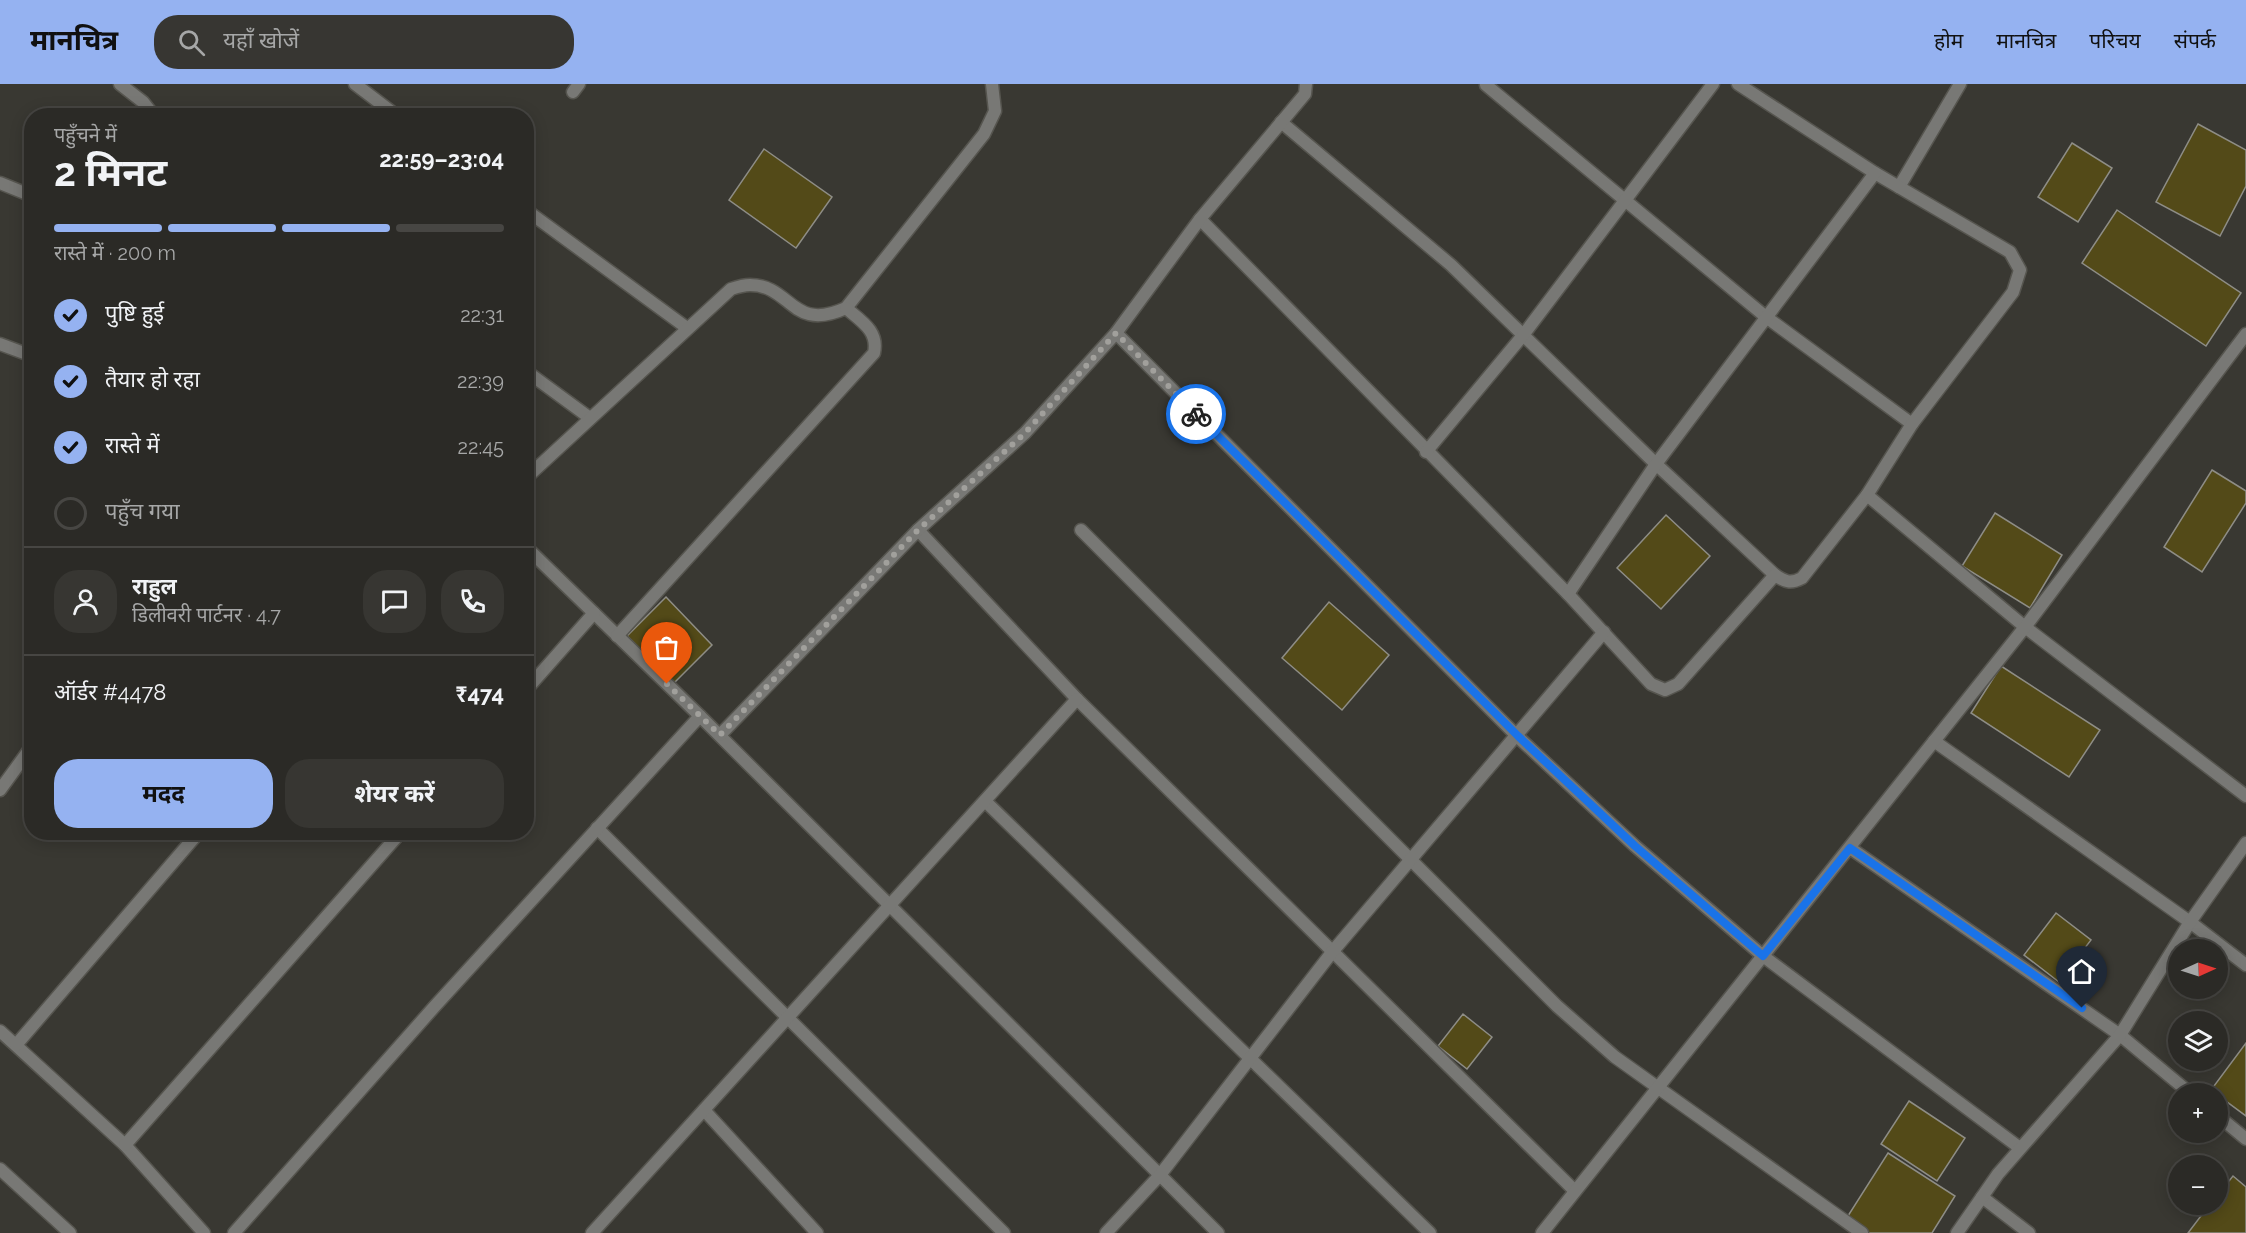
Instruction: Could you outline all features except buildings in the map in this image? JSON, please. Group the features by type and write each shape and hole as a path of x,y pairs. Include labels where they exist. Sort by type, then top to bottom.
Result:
{"street":[{"path":"120,84 148,108"},
{"path":"355,84 387,108"},
{"path":"534,470 731,289 750,285 766,289 808,315 827,317 846,308 984,134 994,111 992,84"},
{"path":"720,735 918,530 1025,433 1116,333 1200,219 1305,94 1306,84"},
{"path":"1426,452 1524,334 1627,201 1713,84"},
{"path":"1281,122 1443,258 1775,576 1784,582 1794,582 1802,578 1867,495 1912,424 2013,292 2020,270 2010,252 1875,173 1738,84"},
{"path":"1899,187 1960,84"},
{"path":"1486,85 1766,317 1912,424"},
{"path":"1568,594 1656,464 1875,173"},
{"path":"0,183 24,193"},
{"path":"534,216 687,328"},
{"path":"1200,219 1426,452 1568,594 1651,684 1665,690 1678,684 1775,576"},
{"path":"617,636 874,353 876,343 873,332 846,308"},
{"path":"1116,333 1518,736 1635,846 1763,956 2020,1148"},
{"path":"1542,1233 2025,627 2246,334"},
{"path":"0,344 24,353"},
{"path":"534,376 590,418"},
{"path":"1867,495 2025,627 2246,796"},
{"path":"918,530 1077,699 1575,1191"},
{"path":"1081,530 1557,1006 1615,1057 1862,1233"},
{"path":"534,556 720,735 1218,1233"},
{"path":"534,681 594,613"},
{"path":"1106,1233 1160,1175 1334,951 1604,632"},
{"path":"592,1233 1077,699"},
{"path":"234,1233 700,716"},
{"path":"1934,741 2190,922 2246,965"},
{"path":"0,790 24,757"},
{"path":"985,801 1430,1233"},
{"path":"597,828 1004,1233"},
{"path":"15,1045 192,840"},
{"path":"125,1145 393,840"},
{"path":"1957,1233 2020,1148 2120,1035 2190,922 2246,843"},
{"path":"1850,848 2120,1035 2178,1083"},
{"path":"0,1031 125,1145 204,1233"},
{"path":"704,1110 817,1233"},
{"path":"2228,1124 2246,1139"},
{"path":"0,1169 70,1233"},
{"path":"1982,1197 2029,1233"}],"way so far":[{"path":"667,684 720,735 918,530 1025,433 1116,333 1196,414"}],"route":[{"path":"1196,414 1518,736 1635,846 1763,956 1850,848 2082,1008"}]}
